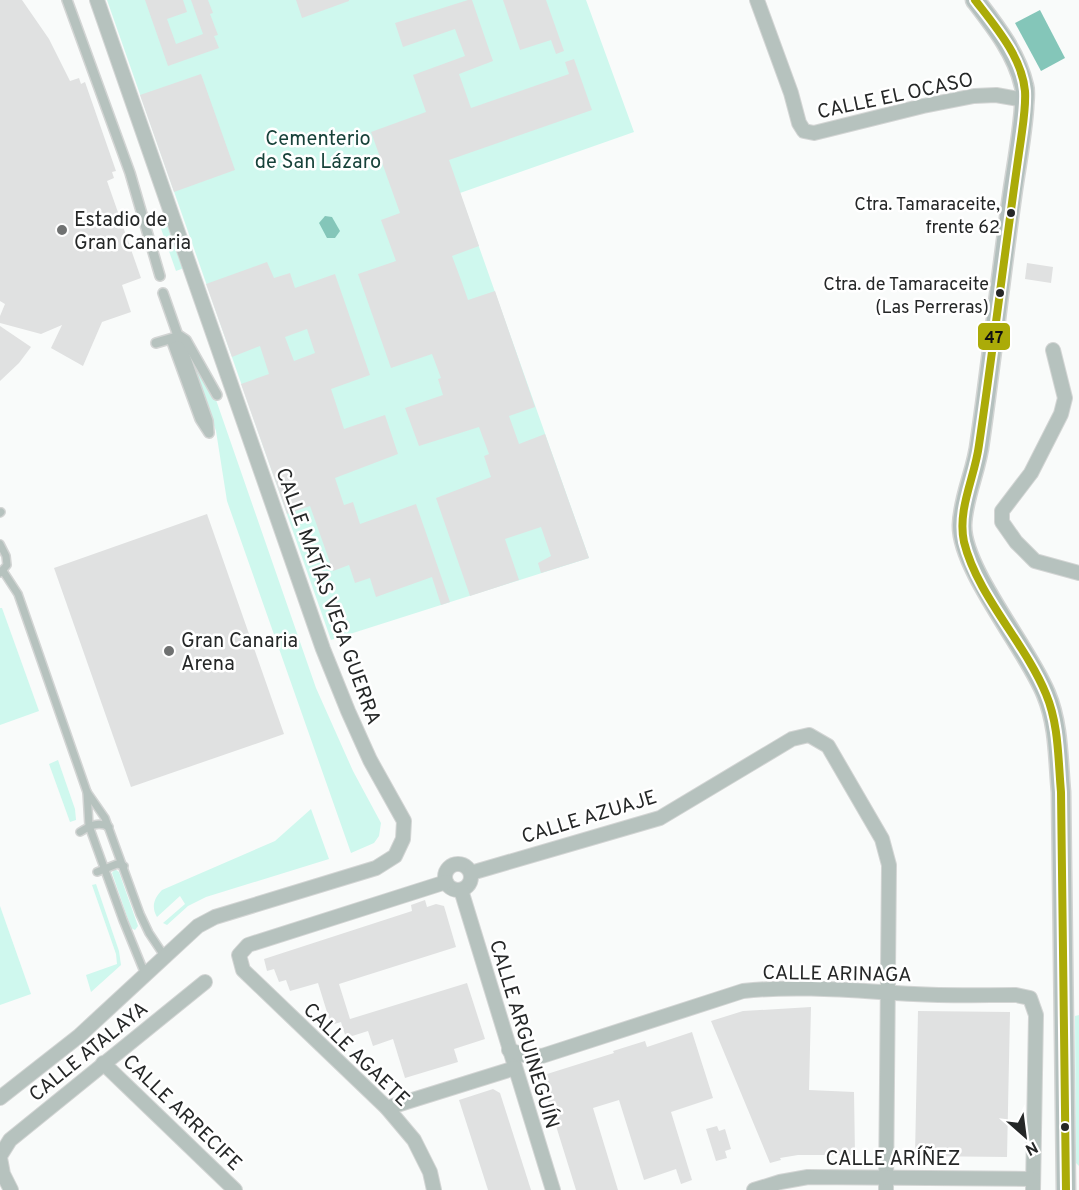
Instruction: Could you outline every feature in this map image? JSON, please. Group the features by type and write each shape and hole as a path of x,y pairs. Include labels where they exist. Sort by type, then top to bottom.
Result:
{"main road":[{"path":"975,0 1004,40 1019,68 1025,89 980,445 964,504 962,528 968,554 983,585 1031,664 1047,696 1056,730 1061,792 1070,1186"}],"street":[{"path":"67,0 130,173 160,276"},
{"name":"CALLE MATÍAS VEGA GUERRA","path":"0,1098 79,1036 198,927 215,917 376,868 394,856 402,839 404,820 370,760 323,649 97,0"},
{"name":"CALLE EL OCASO","path":"757,0 792,93 799,123 804,131 814,133 974,96 996,95 1024,100"},
{"path":"163,292 176,339 200,419 209,433 208,421 176,339"},
{"path":"156,343 176,339 186,340 217,394"},
{"path":"1053,350 1065,398 1061,414 1031,473 1002,511 1002,522 1016,542 1035,561 1079,573"},
{"name":"CALLE AZUAJE","path":"471,873 660,818 792,739 809,735 828,746 882,839 889,865 888,991"},
{"path":"454,865 466,866 471,873 471,882 465,889 450,888 446,882 447,870 454,865"},
{"name":"CALLE AGAETE","path":"434,1190 430,1172 414,1140 387,1108 243,970 239,955 248,945 446,882"},
{"name":"CALLE ARGUINEGUÍN","path":"461,890 553,1190"},
{"name":"CALLE ATALAYA","path":"11,1190 3,1174 0,1157 10,1140 205,982"},
{"name":"CALLE ARINAGA","path":"509,1050 524,1055 542,1056 743,991 768,988 888,991 913,994 1016,995 1030,998 1036,1015 1033,1184"},
{"path":"888,991 888,1186"},
{"name":"CALLE ARRECIFE","path":"103,1063 235,1190"},
{"path":"387,1108 515,1068"},
{"name":"CALLE ARÍÑEZ","path":"754,1190 808,1177 888,1186 1033,1184"}],"lane":[{"path":"0,544 6,556 7,565 2,572 18,594 87,792 109,827 149,933 165,957"},
{"path":"87,792 89,826 145,975"},
{"path":"80,832 89,826 102,823 109,827"},
{"path":"97,872 117,864 124,866"}],"green space":[{"name":"Cementerio de San Lázaro","path":"107,0 586,0 634,132 460,193 589,558 331,640"},
{"path":"166,218 184,268 176,271 159,223"},
{"path":"192,357 214,394 316,688 353,771 381,823 379,836 374,843 351,853 227,501 216,431 190,358"},
{"path":"0,608 2,608 39,711 0,725"},
{"path":"58,760 75,809 76,820 70,822 49,764"},
{"path":"311,809 329,859 206,897 188,906 167,925 163,923 185,904 180,896 157,917 154,903 162,890 275,841"},
{"path":"115,869 119,872 138,926 135,930 131,928 112,873"},
{"path":"96,884 119,951 121,965 91,992 86,975 117,964 116,954 92,885"},
{"path":"0,906 31,994 0,1005"},
{"path":"1079,1015 1079,1166 1076,1163 1075,1016"}],"shaded area":[{"path":"1040,10 1065,58 1041,71 1015,23"},
{"path":"325,216 332,217 340,231 335,238 327,238 319,223"}],"building":[{"name":"Estadio de Gran Canaria","path":"0,0 22,0 49,39 70,81 79,78 81,84 85,82 116,171 112,172 114,178 107,181 141,278 122,285 131,312 102,322 83,366 51,348 62,325 41,334 0,323 5,304 0,301"},
{"path":"145,0 183,0 187,12 167,19 176,44 203,34 191,0 208,0 213,13 210,14 218,35 214,36 219,48 168,66"},
{"path":"296,0 349,0 349,1 302,18"},
{"path":"472,0 493,61 459,74 471,108 569,74 565,62 574,59 592,110 449,160 479,246 452,256 468,300 495,291 535,407 509,416 519,444 545,434 589,558 541,573 538,563 551,556 541,527 505,539 519,580 470,596 436,498 491,477 484,456 489,454 479,427 419,446 405,408 443,395 438,379 441,378 432,354 391,368 358,274 396,261 381,220 400,213 371,132 426,112 413,75 465,56 455,29 403,47 395,23"},
{"path":"503,0 546,0 564,51 556,54 551,40 520,50"},
{"path":"201,74 235,170 174,192 140,95"},
{"path":"267,262 274,278 290,273 295,288 335,274 370,375 331,389 344,429 385,415 398,454 335,478 344,505 353,502 360,524 416,504 450,602 441,605 432,577 376,597 370,578 355,583 349,565 333,571 310,506 287,514 241,384 269,374 260,346 232,357 206,284","holes":["307,329 315,353 294,361 285,337"]},
{"path":"1027,263 1053,267 1051,283 1025,279"},
{"path":"0,326 31,347 19,363 0,381"},
{"name":"Gran Canaria Arena","path":"207,514 284,734 131,787 54,568"},
{"path":"425,900 427,907 436,904 444,906 456,947 339,984 350,1019 467,983 485,1039 454,1049 458,1062 405,1078 393,1039 373,1046 368,1031 346,1038 341,1022 331,1025 318,983 290,991 286,980 279,982 274,969 267,971 264,959 412,911 411,905"},
{"path":"811,1007 809,1090 854,1092 855,1155 798,1155 780,1158 781,1160 770,1163 711,1021 743,1011"},
{"path":"918,1011 1010,1012 1007,1157 915,1156"},
{"path":"692,1032 713,1098 671,1112 692,1180 681,1184 676,1169 644,1180 619,1100 593,1108 618,1190 576,1190 542,1081 547,1074 645,1041 647,1047"},
{"path":"493,1089 500,1093 531,1190 488,1190 459,1100"},
{"path":"717,1126 719,1131 725,1129 731,1149 725,1151 727,1158 716,1161 706,1129"}],"transit line":[{"name":"47","path":"975,0 999,31 1019,66 1023,78 1025,103 979,445 965,505 962,530 970,562 990,600 1037,675 1046,694 1056,730 1061,792 1066,1190"}],"place":[{"name":"Ctra. Tamaraceite, frente 62","path":"1011,213"},
{"name":"Estadio de Gran Canaria","path":"62,230"},
{"name":"Ctra. de Tamaraceite (Las Perreras)","path":"1000,293"},
{"name":"Gran Canaria Arena","path":"169,651"}]}
